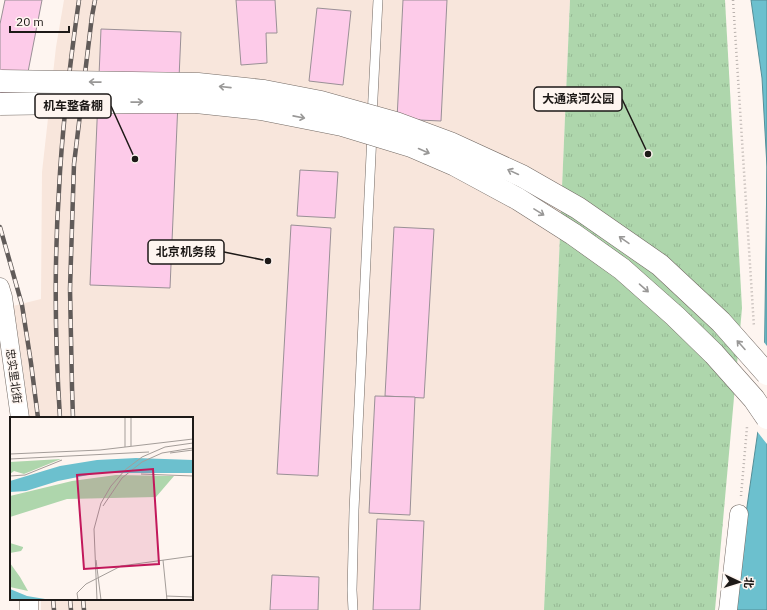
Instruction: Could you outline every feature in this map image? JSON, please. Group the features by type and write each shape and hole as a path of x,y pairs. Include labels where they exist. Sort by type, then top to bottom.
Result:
{"highway":[{"path":"1,81 198,84 264,91 321,102 396,123 450,143 522,176 578,208 660,265 721,322 767,374"},
{"path":"0,104 144,102 203,103 261,109 342,125 411,146 455,165 518,199 573,234 622,270 676,316 714,354 754,399 758,420"}],"street":[{"name":"忠实里北街","path":"0,287 3,297 20,417"},
{"path":"728,610 739,514"}],"lane":[{"path":"353,610 354,510 378,0"}],"path":[{"path":"733,0 754,330"},
{"path":"739,514 758,420"}],"shaded area":[{"path":"64,0 570,0 544,610 41,610 41,600 193,600 193,417 29,417 13,306 41,299 42,172 56,47"}],"green space":[{"path":"570,0 725,0 742,308 715,610 544,610"}],"water":[{"path":"751,0 767,0 767,167 762,78"},
{"path":"767,167 767,610 735,610 739,562 764,389"}],"pier":[{"path":"763,341 767,346 767,444 756,430 762,389"}],"building":[{"path":"5,0 42,0 20,113 0,109 0,24"},
{"path":"236,0 275,0 277,33 266,33 267,63 241,65"},
{"path":"403,0 447,0 441,121 397,119"},
{"path":"317,8 351,11 343,85 309,81"},
{"path":"101,29 181,32 170,288 90,285"},
{"path":"300,170 338,172 335,218 297,216"},
{"path":"291,225 331,228 318,476 277,474"},
{"path":"394,227 434,229 424,398 385,396"},
{"path":"375,396 415,397 410,515 369,513"},
{"path":"377,519 424,521 420,610 373,610"},
{"path":"272,575 319,577 318,610 270,610"}],"railway":[{"path":"60,417 56,304 57,218 64,119 79,0"},
{"path":"73,417 70,289 74,164 95,0"},
{"path":"0,227 22,305 38,417"},
{"path":"53,600 54,610"},
{"path":"70,600 71,610"},
{"path":"83,600 84,610"}],"place":[{"name":"大通滨河公园","path":"648,154"},
{"name":"机车整备棚","path":"135,159"},
{"name":"北京机务段","path":"268,261"}]}
